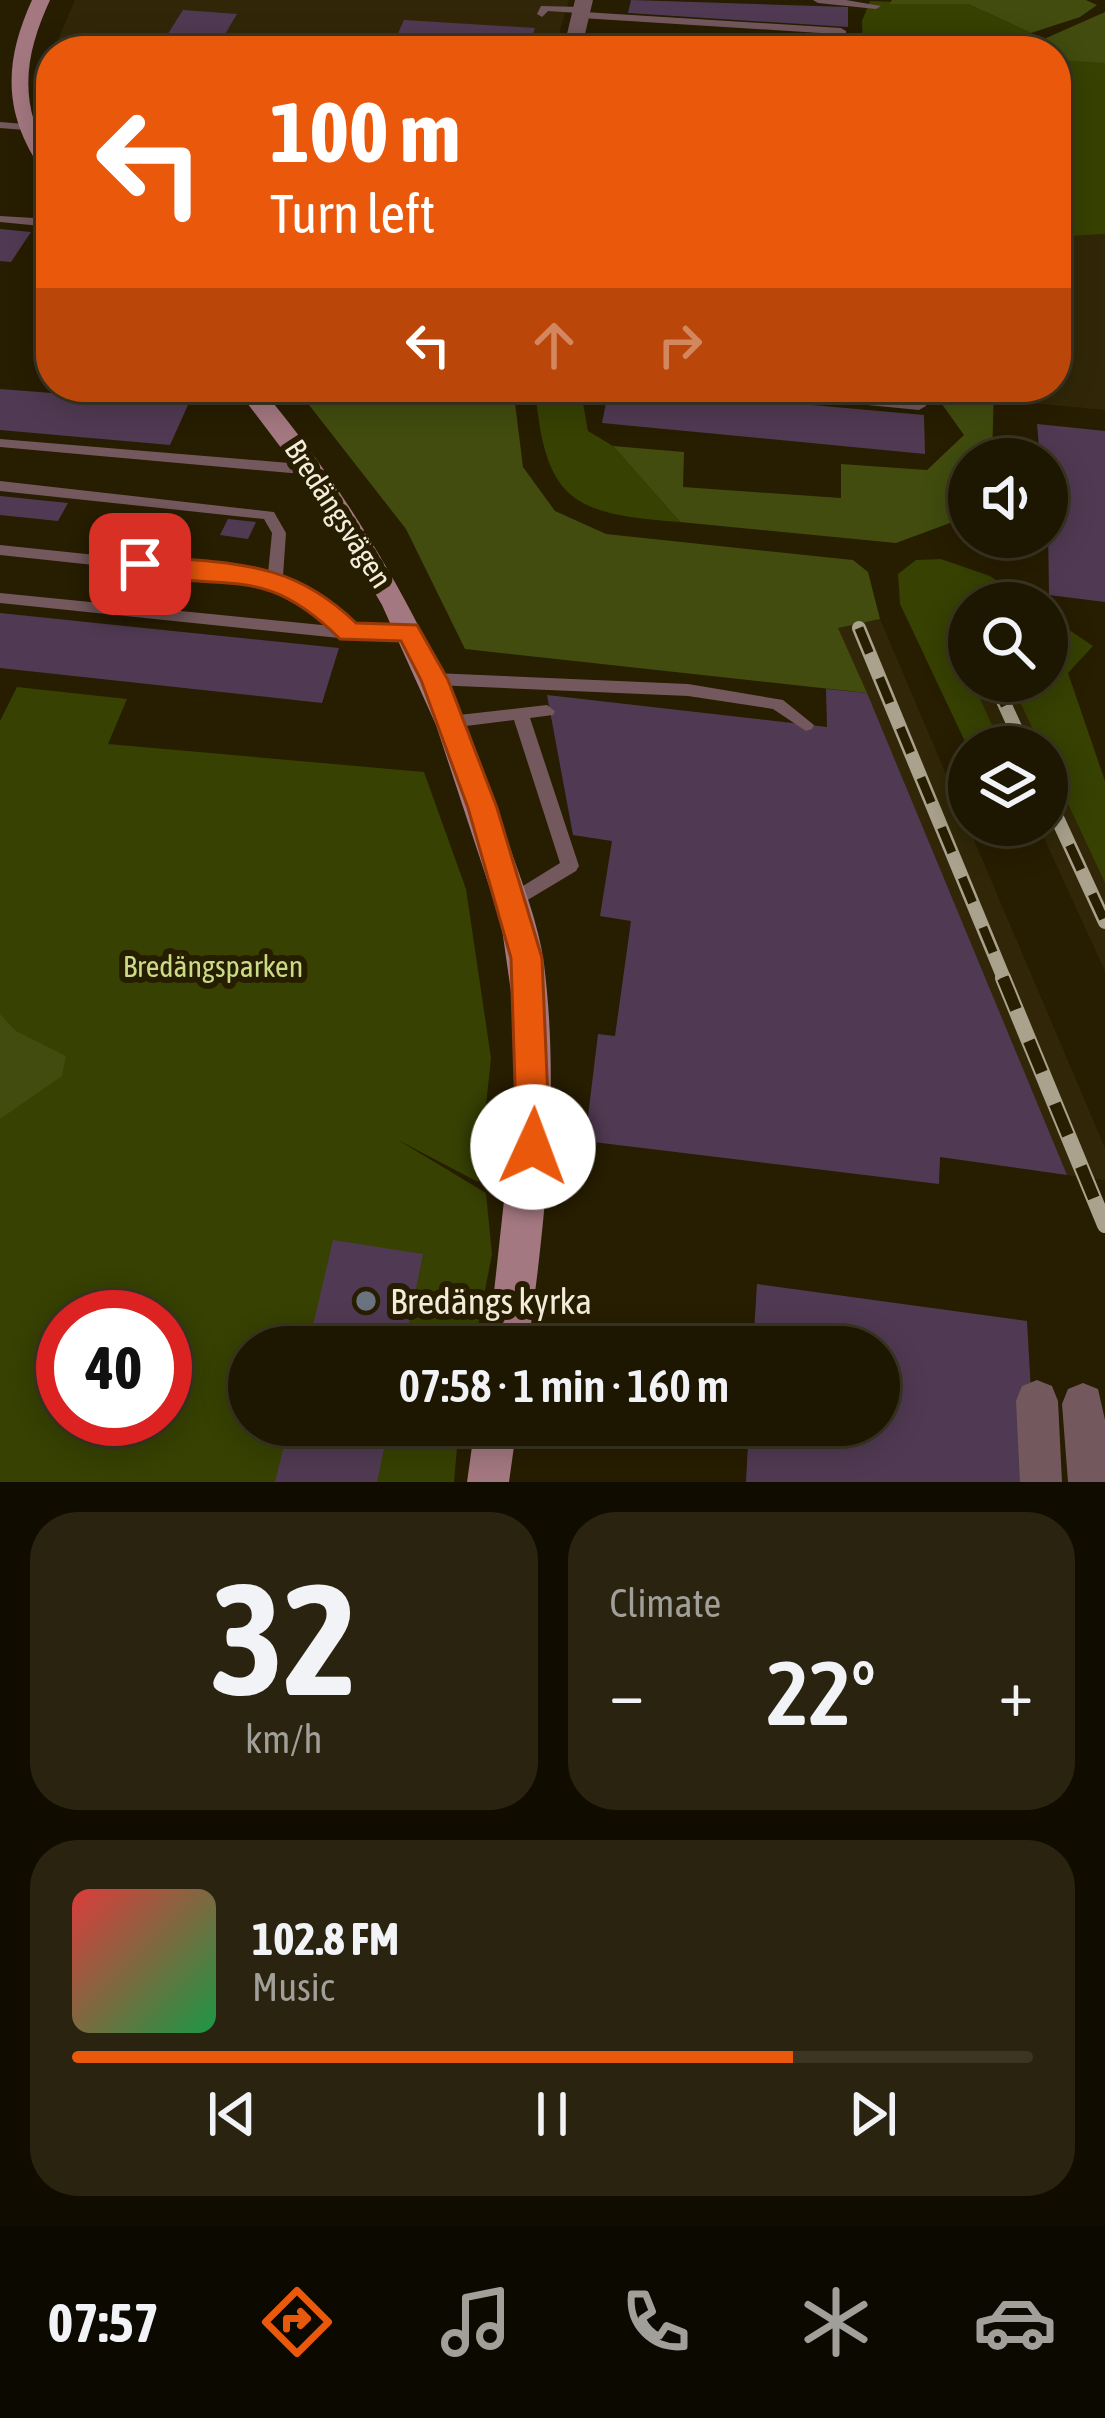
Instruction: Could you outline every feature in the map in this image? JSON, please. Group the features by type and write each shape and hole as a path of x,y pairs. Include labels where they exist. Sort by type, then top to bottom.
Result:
{"street":[{"path":"36,145 17,98 18,52 41,0"},
{"name":"Bredängsvägen","path":"259,402 342,510 434,680 527,958 536,1104 531,1190 511,1326"},
{"path":"1037,1401 1041,1482"},
{"path":"1082,1404 1089,1482"},
{"path":"488,1482 493,1446"}],"lane":[{"path":"818,0 876,6"},
{"path":"542,14 544,8 583,8 841,32 841,36"},
{"path":"0,125 25,127"},
{"path":"0,219 36,222"},
{"path":"878,402 919,406 919,402"},
{"path":"0,443 313,470"},
{"path":"0,486 269,515 280,533 275,579"},
{"path":"0,550 275,579 316,600 350,633"},
{"path":"0,598 350,633 408,632"},
{"path":"434,680 688,689 777,704 806,725"},
{"path":"450,722 547,711"},
{"path":"511,902 570,866 520,713"}],"shaded area":[{"path":"75,0 569,0 558,36 59,36"},
{"path":"1105,234 1105,410 1032,403 1071,402 1071,236"},
{"path":"880,619 948,779 948,846 977,846 1105,1148 1105,1180 1067,1175 837,627"},
{"path":"982,702 1020,702 1031,726 992,726"},
{"path":"1068,804 1105,883 1105,971 1048,846 1068,846"}],"green space":[{"path":"892,0 1086,0 1097,5 1080,17 1031,33 968,4 889,4"},
{"path":"870,1 968,4 1032,36 862,36 862,21"},
{"path":"1105,12 1105,63 1071,61 1071,36 1051,36"},
{"path":"1071,58 1105,63 1105,234 1071,236"},
{"path":"307,402 515,402 523,467 555,511 606,534 853,560 868,572 880,619 838,628 867,693 465,649 406,529"},
{"path":"537,402 583,402 588,431 613,446 680,522 613,514 570,494 547,455"},
{"path":"940,402 994,402 993,438 961,438 964,435"},
{"path":"613,446 684,452 683,487 841,498 841,464 927,470 948,450 948,524 896,543 680,522"},
{"path":"941,559 999,582 948,582 948,702 982,702 992,726 958,726 900,604 898,574 916,560"},
{"path":"1068,629 1093,646 1068,673"},
{"path":"1068,673 1105,781 1105,883 1068,804 1068,726 1031,726 1020,702 1068,702"},
{"name":"Bredängsparken","path":"17,687 127,699 108,744 424,772 466,889 491,1058 478,1182 398,1140 486,1193 492,1254 478,1326 228,1326 228,1446 457,1446 454,1482 0,1482 0,721"},
{"path":"0,1014 16,1031 66,1056 62,1076 0,1119"}],"building":[{"path":"631,0 848,7 848,27 628,13"},
{"path":"183,10 237,14 224,36 167,36"},
{"path":"404,20 535,28 533,36 397,36"},
{"path":"0,229 31,232 11,262 0,261"},
{"path":"0,389 36,392 36,402 188,405 170,445 0,430"},
{"path":"606,402 778,402 924,415 925,454 602,423"},
{"path":"1037,424 1105,431 1105,602 1068,597 1068,582 1049,582 1048,558 1068,558 1068,438 1038,438"},
{"path":"0,496 68,503 58,521 0,515"},
{"path":"228,519 256,522 248,539 220,535"},
{"path":"0,613 339,648 322,703 0,668"},
{"path":"826,689 867,693 1067,1175 940,1157 939,1184 585,1141 598,1034 615,1036 631,921 600,916 612,841 573,835 547,695 827,727"},
{"name":"Bredängs kyrka","path":"333,1240 423,1254 408,1326 313,1326"},
{"path":"757,1284 1027,1321 1036,1482 746,1482 748,1446 900,1446 900,1326 754,1326"},
{"path":"284,1446 385,1446 377,1482 275,1482"}],"railway":[{"path":"859,628 1005,981"},
{"path":"1004,702 1014,726"},
{"path":"1068,842 1105,922"},
{"path":"1003,978 1105,1225"}],"place":[{"name":"Bredängs kyrka","path":"366,1301"}],"route":[{"path":"140,564 275,579 316,600 350,633 408,632 434,680 482,808 527,958 536,1104 533,1147"}]}
